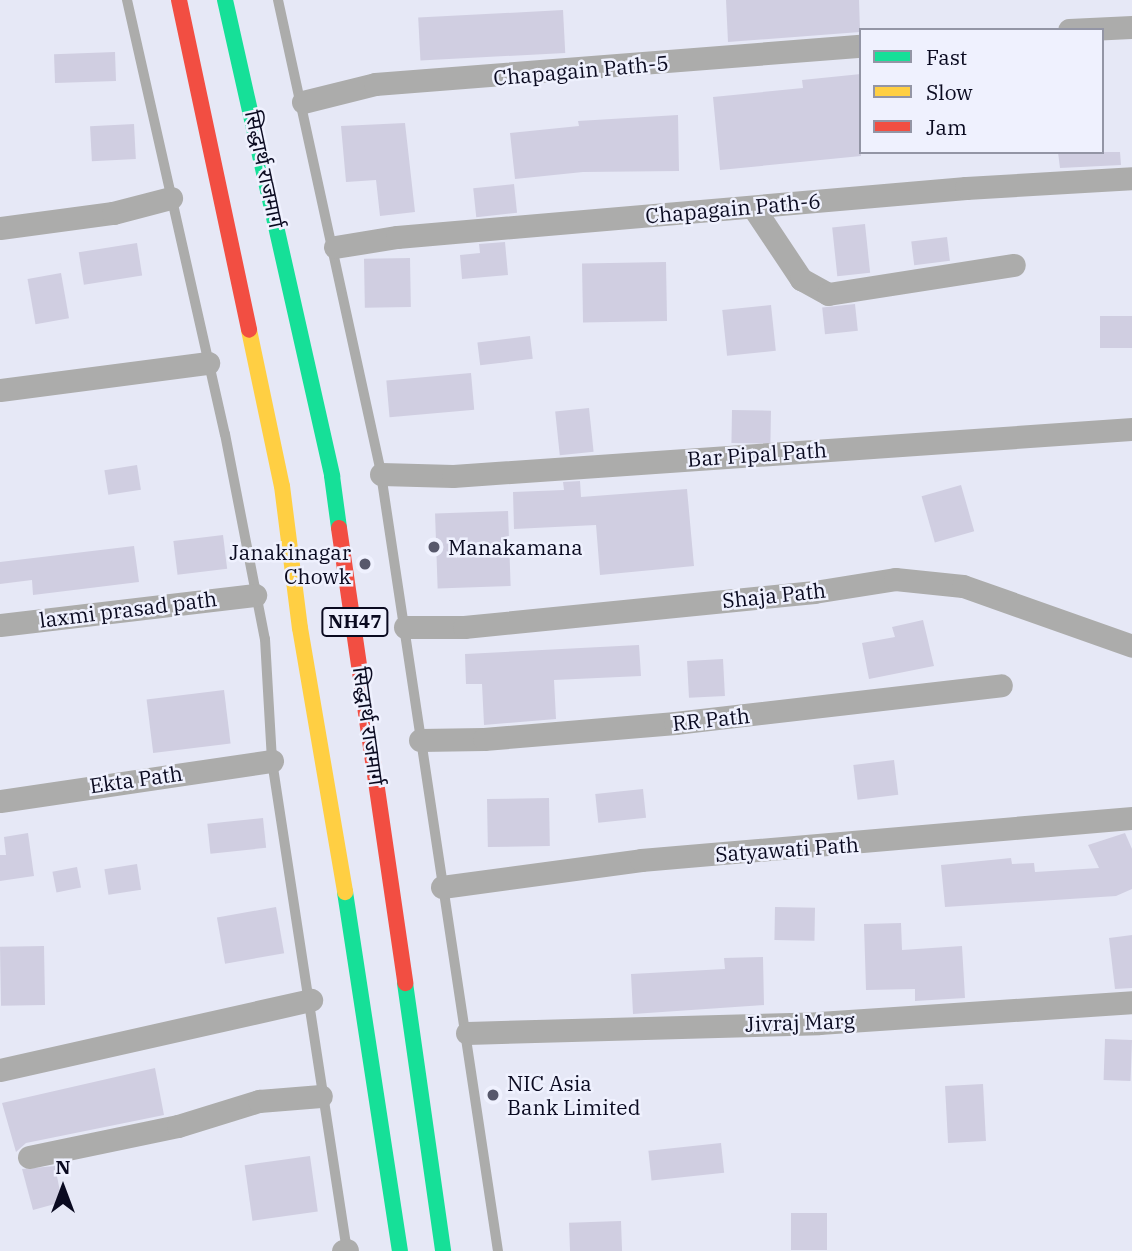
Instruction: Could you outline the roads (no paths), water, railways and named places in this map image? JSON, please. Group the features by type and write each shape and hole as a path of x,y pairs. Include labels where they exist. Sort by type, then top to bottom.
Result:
{"highway":[{"name":"NH47","path":"179,0 282,486 298,616 373,1057 400,1251"},
{"name":"सिद्धार्थ राजमार्ग","path":"225,0 332,476 443,1251"}],"street":[{"path":"1104,28 1132,27"},
{"name":"Chapagain Path-5","path":"303,102 375,84 859,46"},
{"name":"Chapagain Path-6","path":"335,247 397,237 1132,178"},
{"path":"0,228 113,213 171,198"},
{"path":"753,207 801,279 828,294 1014,265"},
{"path":"0,390 208,363"},
{"name":"Bar Pipal Path","path":"382,474 453,476 1132,429"},
{"name":"Shaja Path","path":"405,627 478,626 814,592 895,579 963,586 1132,646"},
{"name":"laxmi prasad path","path":"0,625 255,595"},
{"name":"RR Path","path":"420,740 484,739 675,723 1001,685"},
{"name":"Ekta Path","path":"0,801 272,761"},
{"name":"Satyawati Path","path":"442,887 641,860 1132,818"},
{"path":"0,1070 311,1000"},
{"name":"Jivraj Marg","path":"467,1033 818,1023 1132,1002"},
{"path":"29,1157 178,1126 259,1101 321,1096"}],"lane":[{"path":"127,0 208,363 265,639 272,761 311,1000 321,1096 346,1251"},
{"path":"278,0 335,247 382,474 498,1251"}],"place":[{"name":"Manakamana","path":"434,547"},
{"name":"Janakinagar Chowk","path":"365,564"},
{"name":"NIC Asia Bank Limited","path":"493,1095"}]}
